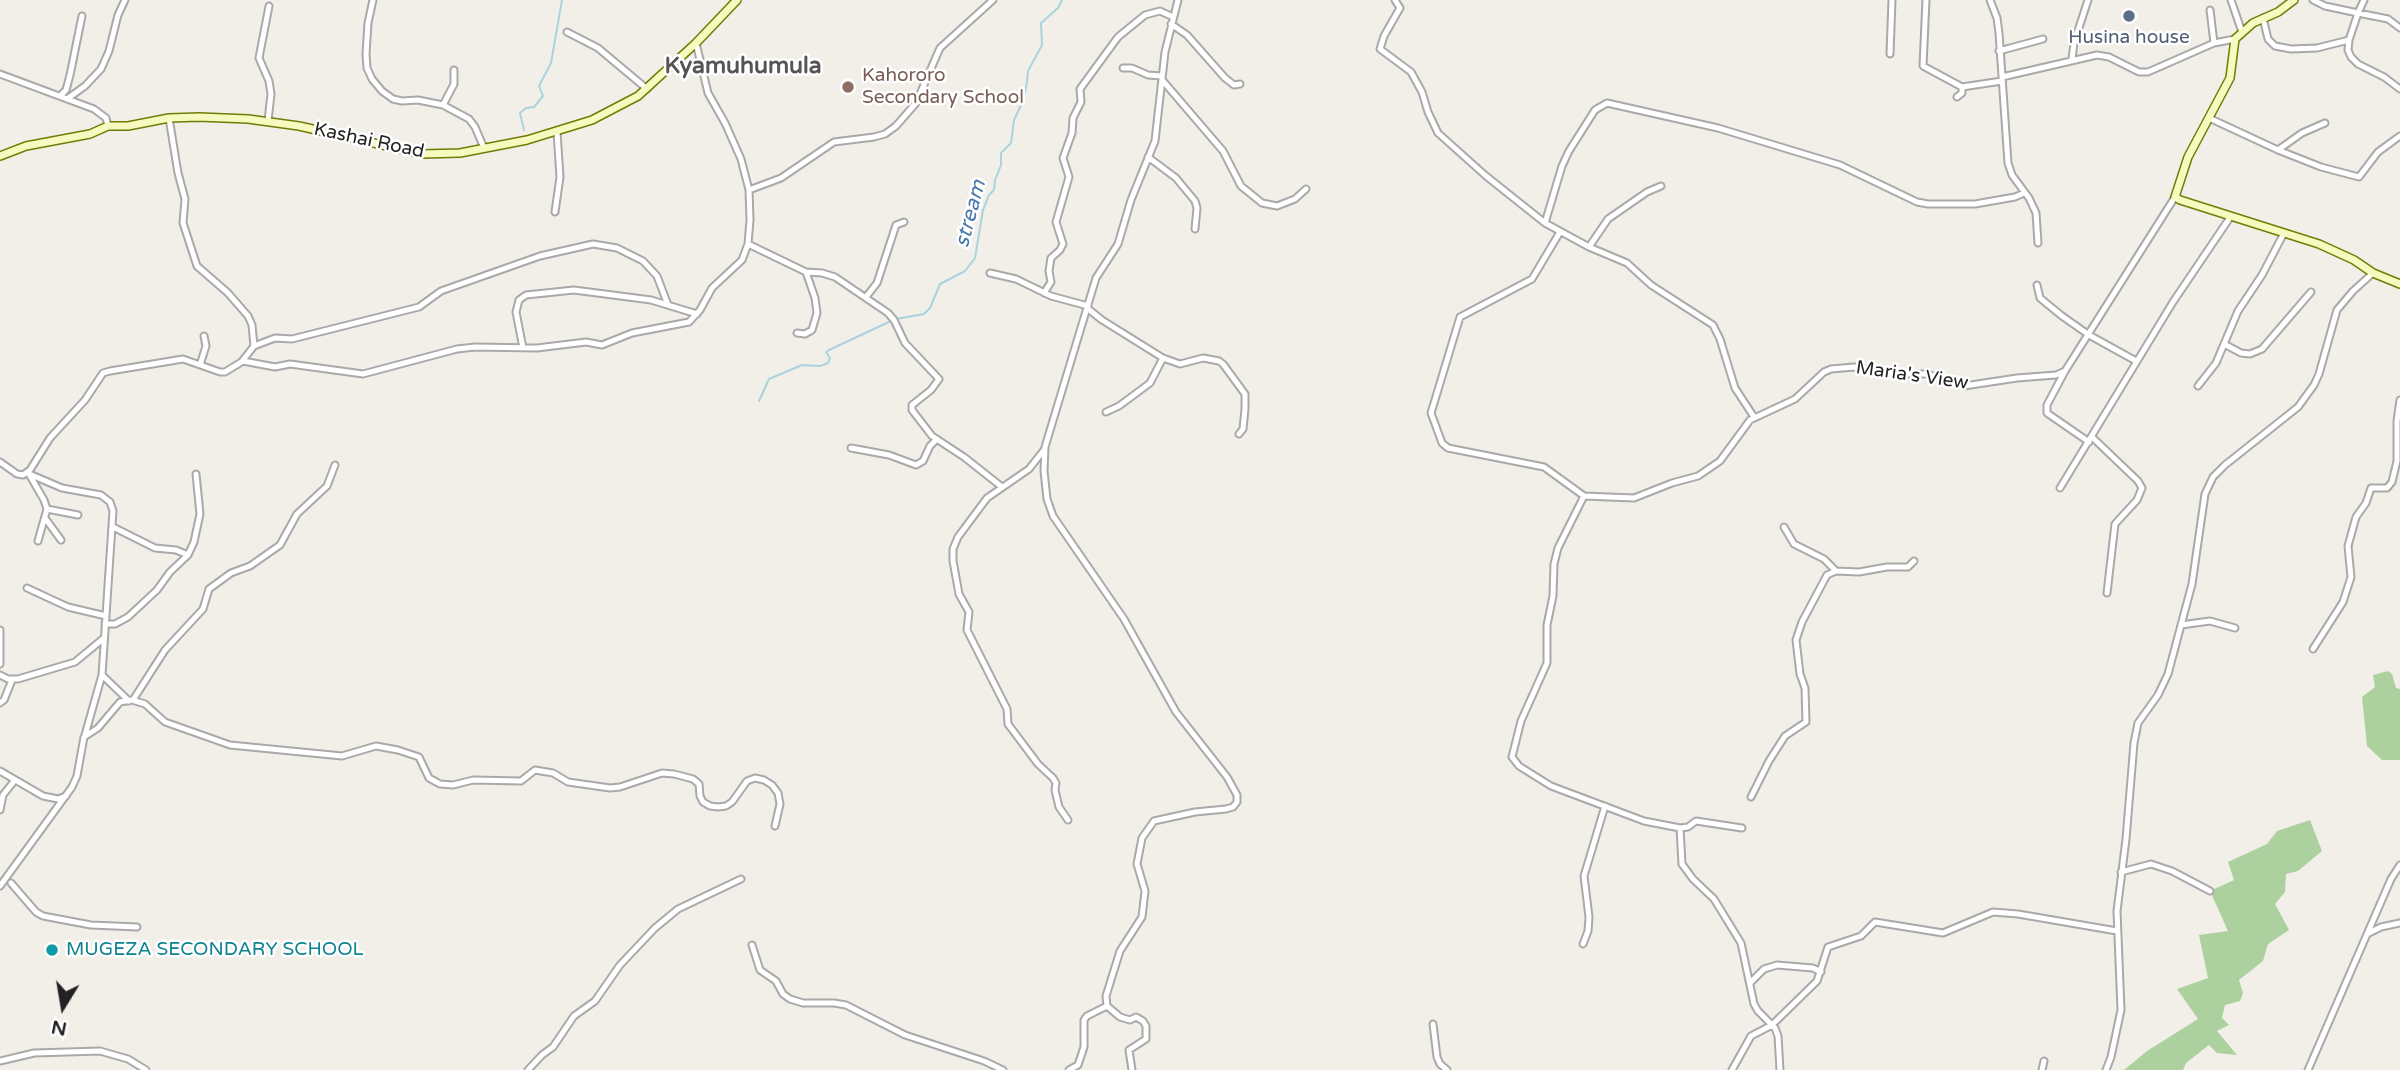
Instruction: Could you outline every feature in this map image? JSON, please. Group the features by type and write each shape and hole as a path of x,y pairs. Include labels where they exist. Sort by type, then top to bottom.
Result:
{"street":[{"path":"67,99 102,69 125,0"},
{"path":"373,0 366,54 367,68 372,79 393,99 443,105 472,122 484,148"},
{"name":"Kashai Road","path":"0,156 26,146 90,134 108,126 128,126 169,118 222,117 329,131 422,154 451,154 484,148 557,132 592,120 647,89 737,0"},
{"path":"749,190 781,178 834,142 874,137 885,134 896,126 916,103 940,48 993,0"},
{"path":"1132,1070 1129,1050 1144,1041 1146,1026 1140,1018 1129,1020 1120,1017 1107,1006 1107,991 1116,958 1142,917 1145,891 1137,864 1145,831 1154,821 1160,819 1195,812 1216,812 1233,807 1237,802 1237,795 1176,712 1124,619 1053,516 1047,499 1045,447 1096,278 1118,244 1131,200 1155,141 1171,24 1178,0"},
{"path":"1395,0 1400,8 1384,36 1380,49 1411,72 1438,133 1545,223 1589,247 1627,263 1651,285 1713,326 1720,339 1735,388 1754,417 1720,461 1698,476 1633,498 1584,496 1544,467 1448,448 1442,443 1431,413 1460,317 1532,279 1560,232"},
{"path":"1890,54 1892,0"},
{"path":"1926,0 1923,66 1962,87 2097,55 2109,57 2140,72 2148,72 2214,43 2235,38 2294,0"},
{"path":"1990,0 1997,18 2008,163 2012,175 2036,213 2038,243"},
{"path":"2072,60 2074,43 2088,0"},
{"path":"2231,0 2242,32"},
{"path":"2313,0 2326,6 2388,19 2400,28"},
{"path":"2364,0 2349,40 2351,57 2400,89"},
{"path":"268,121 271,94 269,81 259,58 269,6"},
{"path":"2210,10 2214,43"},
{"path":"1044,293 1051,282 1051,258 1063,244 1056,222 1069,177 1063,158 1072,132 1073,118 1081,102 1080,89 1118,37 1145,15 1160,11 1173,16"},
{"path":"61,96 66,90 70,75 82,16"},
{"path":"2263,18 2268,39 2275,46 2291,49 2317,48 2349,40"},
{"path":"1171,24 1188,35 1225,78 1234,85 1240,84"},
{"path":"567,32 598,48 647,89"},
{"path":"2107,593 2115,524 2137,500 2143,488 2090,439 2047,413 2047,405 2065,371 2175,197 2188,157 2230,78 2235,38"},
{"path":"1999,51 2043,39"},
{"path":"243,360 275,367 290,364 363,374 457,349 523,348 586,342 602,345 632,333 687,324 697,314 712,288 739,265 748,244 749,190 731,135 708,93 696,43"},
{"path":"1122,68 1132,68 1163,79 1223,151 1241,186 1262,203 1274,206 1287,203 1306,189"},
{"path":"443,105 454,83 454,70"},
{"path":"0,74 94,109 106,118 108,126"},
{"path":"1957,97 1962,93 1962,87"},
{"path":"1545,223 1569,151 1595,110 1607,103 1718,128 1831,162 1917,202 1975,204 2008,199 2024,193"},
{"path":"169,118 185,199 183,223 197,266 228,293 248,316 254,334 254,345"},
{"path":"2209,118 2321,167 2359,177 2378,152 2400,136"},
{"path":"2278,150 2302,133 2325,123"},
{"path":"555,212 560,177 557,132"},
{"path":"1148,158 1176,178 1195,201 1195,229"},
{"path":"1589,247 1608,219 1647,192 1661,186"},
{"path":"2175,197 2338,252 2373,273 2400,284"},
{"path":"2060,488 2136,361 2231,216"},
{"path":"866,296 877,283 896,225 904,222"},
{"path":"2199,386 2216,363 2238,311 2262,275 2284,233"},
{"path":"28,474 50,438 85,400 103,373 183,359 225,372 243,360 254,345 270,339 292,339 419,307 429,302 440,290 540,256 583,245 600,244 617,248 643,261 657,275 668,305"},
{"path":"748,244 806,272 830,275 866,296 888,313 905,343 938,377 937,384 911,407 926,430 1002,487"},
{"path":"797,333 805,334 812,330 817,313 806,272"},
{"path":"990,273 1016,279 1044,293 1088,307 1101,320 1163,358 1183,364 1203,358 1219,361 1245,394 1244,419 1239,434"},
{"path":"2106,1070 2121,1010 2117,899 2136,732 2143,714 2164,684 2192,584 2205,494 2213,477 2247,446 2298,407 2319,374 2337,310 2373,273"},
{"path":"2037,285 2040,298 2089,335 2136,361"},
{"path":"523,348 516,312 519,300 526,295 574,290 642,299 697,314"},
{"path":"2224,344 2241,353 2250,354 2262,349 2311,292"},
{"path":"200,365 206,346 204,336"},
{"path":"1106,412 1119,406 1150,383 1163,358"},
{"name":"Maria's View","path":"1754,417 1784,406 1824,372 1841,367 1900,374 1927,374 1964,386 2056,375 2065,371"},
{"path":"2313,649 2322,639 2329,622 2343,602 2351,577 2348,546 2356,517 2366,503 2371,488 2387,488 2392,482 2397,461 2400,400"},
{"path":"851,448 889,455 916,466 923,461 930,446 937,439"},
{"path":"1045,447 1029,469 987,498 955,542 953,561 957,587 969,612 967,630 1007,709 1008,724 1038,765 1053,778 1059,807 1068,820"},
{"path":"0,462 17,474 28,474 62,488 102,495 110,502 113,510 102,676 84,737 77,776 66,796 1,885"},
{"path":"131,701 166,650 203,609 209,589 280,545 297,514 327,486 335,465"},
{"path":"28,474 47,509 38,541"},
{"path":"105,624 115,624 128,617 188,555 194,542 200,514 196,474"},
{"path":"1584,496 1556,552 1553,564 1553,596 1547,625 1546,663 1521,721 1512,757 1519,766 1551,786 1644,821 1679,828 1688,827 1696,821 1742,828"},
{"path":"47,509 78,515"},
{"path":"45,518 61,540"},
{"path":"113,527 155,548 176,550 188,555"},
{"path":"1784,527 1798,548 1824,559 1836,571"},
{"path":"1751,797 1785,736 1806,722 1805,688 1800,674 1796,640 1802,622 1827,575 1836,571 1859,572 1887,567 1908,567 1914,561"},
{"path":"27,588 68,607 106,616"},
{"path":"2181,625 2210,621 2235,628"},
{"path":"0,630 0,664"},
{"path":"0,675 12,680 75,662 103,638"},
{"path":"102,676 131,701"},
{"path":"0,704 12,680"},
{"path":"84,737 98,728 120,702 131,701 145,704 165,722 230,745 342,756 376,746 398,750 419,757 429,778 440,784 453,785 473,780 521,781 535,770 553,773 568,782 610,788 662,773 693,779 699,785 703,802 718,807 732,802 747,781 764,779 778,793 779,818 775,826"},
{"path":"0,771 43,796 58,799 66,796"},
{"path":"0,810 3,795 15,780"},
{"path":"1583,944 1589,917 1584,876 1605,806"},
{"path":"1679,828 1682,833 1682,864 1714,899 1741,943 1758,1011 1772,1025 1778,1036 1780,1070"},
{"path":"2121,872 2151,864 2172,871 2210,891"},
{"path":"2308,1070 2391,879 2400,865"},
{"path":"0,875 1,885"},
{"path":"528,1070 553,1047 574,1016 595,1001 620,965 654,928 677,909 741,879"},
{"path":"11,883 36,912 43,916 90,925 136,927"},
{"path":"1732,1070 1751,1036 1772,1025 1817,981 1828,947 1861,936 1875,922 1943,933 1993,912 2117,931"},
{"path":"2367,934 2381,927 2400,923"},
{"path":"752,945 760,970 776,981 783,994 790,999 803,1003 846,1005 905,1035 1003,1070"},
{"path":"1750,983 1764,969 1777,965 1813,968 1821,972"},
{"path":"1069,1070 1077,1065 1084,1047 1084,1020 1107,1006"},
{"path":"1433,1024 1437,1057 1447,1070"},
{"path":"0,1061 34,1053 100,1051 114,1053 146,1070"},
{"path":"2042,1070 2044,1061"}],"green space":[{"path":"2388,671 2392,674 2396,688 2400,689 2400,760 2382,760 2367,746 2362,697 2375,687 2373,675"},
{"path":"2310,820 2322,851 2298,871 2286,874 2285,892 2275,904 2289,930 2268,944 2263,961 2239,980 2243,993 2240,1001 2225,1005 2222,1018 2229,1025 2217,1031 2237,1055 2217,1053 2209,1045 2186,1063 2183,1070 2124,1070 2147,1051 2198,1019 2177,989 2208,978 2199,935 2228,931 2210,891 2234,880 2228,862 2267,844 2277,831"}],"waterway":[{"path":"524,130 520,113 526,108 534,107 543,96 539,86 551,63 562,0"},
{"name":"stream","path":"896,319 924,314 930,308 940,284 965,271 975,258 983,210 994,190 1001,165 1001,153 1011,143 1014,120 1023,101 1028,71 1042,45 1041,23 1058,8 1062,0"},
{"name":"stream","path":"759,401 769,379 802,365 820,366 828,363 830,358 826,352 891,321"}],"place":[{"name":"Husina house","path":"2129,16"},
{"name":"Kahororo Secondary School","path":"848,87"},
{"name":"MUGEZA SECONDARY SCHOOL","path":"52,950"}],"district":[{"name":"Kyamuhumula","path":"743,67"}]}
